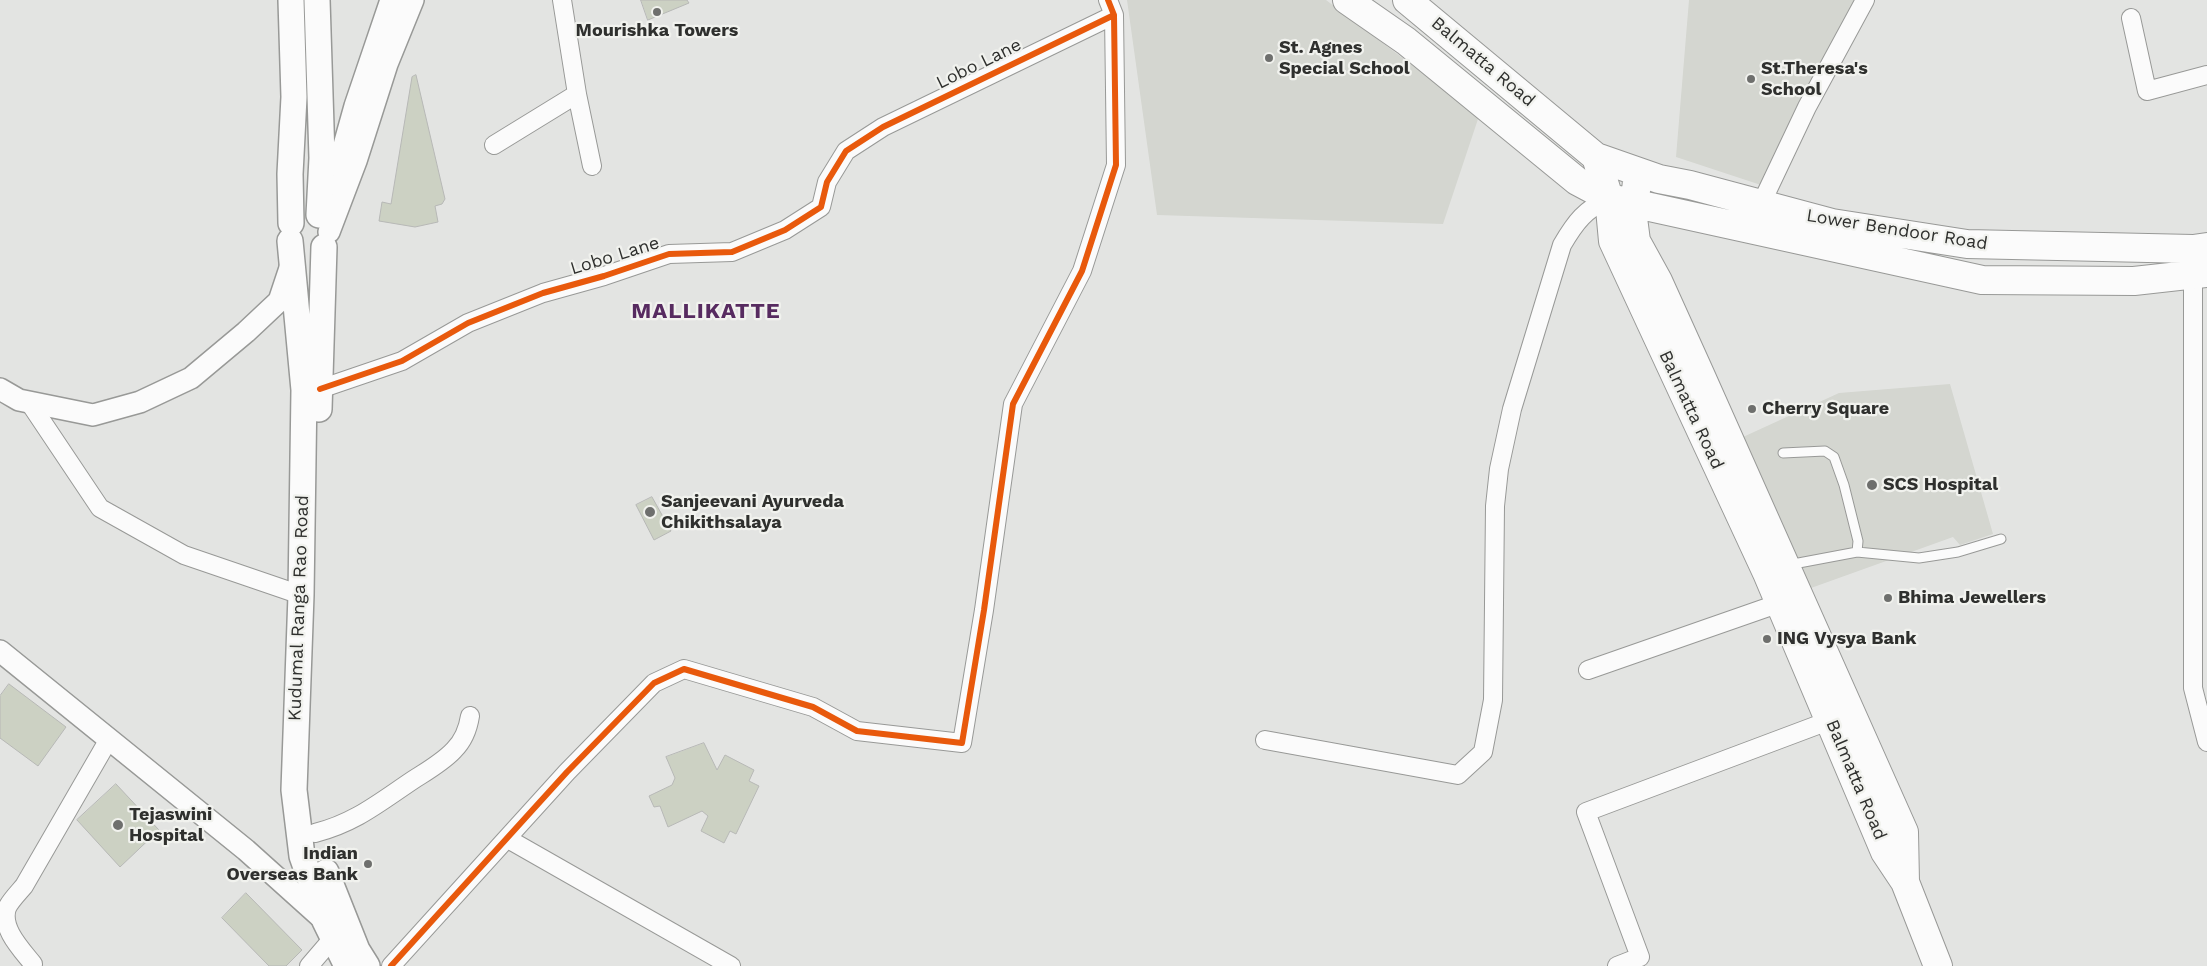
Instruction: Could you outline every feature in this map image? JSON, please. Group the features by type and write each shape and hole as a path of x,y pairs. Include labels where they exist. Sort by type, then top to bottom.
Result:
{"main road":[{"name":"Kudumal Ranga Rao Road","path":"291,0 294,97 290,174 291,241 294,297 304,390 301,595 294,790 302,856 338,927 347,966"},
{"path":"317,0 324,228 316,615 310,768 311,809 319,852 338,927 367,966"},
{"path":"1348,0 1406,41 1577,181 1609,198 1982,280 2134,281 2200,261"},
{"name":"Balmatta Road","path":"1407,0 1596,157 1609,198 1613,241 1904,832 1905,882"},
{"name":"Lower Bendoor Road","path":"1596,157 1659,179 1832,223 1967,244 2200,261"},
{"name":"Balmatta Road","path":"1638,172 1633,218 1636,241 1662,289 1776,569 1780,603 1831,720 1885,852 1905,882 1938,966"},
{"path":"305,212 324,228 317,251 303,253 297,250 291,241 298,216 305,212"}],"street":[{"path":"324,228 355,106 392,0"},
{"path":"324,228 356,162 387,64 413,0"},
{"path":"562,0 577,94 592,166"},
{"path":"1761,204 1807,107 1865,0"},
{"path":"391,966 567,772 654,682 684,668 813,707 857,731 962,743 984,610 1013,404 1082,271 1116,166 1111,8"},
{"name":"Lobo Lane","path":"320,389 402,360 468,322 543,293 604,276 669,254 732,252 785,230 821,207 827,182 846,151 883,127 1111,8"},
{"path":"2131,18 2147,91 2207,75"},
{"path":"494,145 577,94"},
{"path":"1265,740 1458,775 1483,752 1494,700 1495,516 1499,469 1512,409 1562,245 1575,222 1591,207 1609,198"},
{"path":"0,389 19,400 93,414 140,402 191,378 246,332 279,300 291,241"},
{"path":"2200,261 2193,688 2207,742"},
{"path":"29,402 100,508 184,555 301,595"},
{"path":"1588,670 1780,603"},
{"path":"0,652 246,850 338,927 309,966"},
{"path":"315,833 339,827 356,818 435,766 454,751 463,739 470,716"},
{"path":"1617,966 1640,958 1586,812 1831,720"},
{"path":"33,964 10,934 7,908 24,886 109,739"},
{"path":"508,839 731,966"}],"lane":[{"path":"1783,453 1825,451 1834,457 1844,485 1858,541 1857,552"},
{"path":"1776,569 1857,552 1918,558 1958,552 2001,539"}],"shaded area":[{"name":"St. Agnes Special School","path":"1127,0 1326,0 1479,116 1443,224 1157,215"},
{"name":"St.Theresa's School","path":"1689,0 1861,0 1764,186 1676,157"},
{"name":"SCS Hospital","path":"1950,384 1993,534 1960,545 1953,537 1811,588 1743,437 1839,393"}],"building":[{"name":"Mourishka Towers","path":"641,0 687,0 689,3 648,20"},
{"path":"416,75 445,199 442,204 435,206 438,222 415,227 379,221 382,202 391,204 412,77"},
{"path":"652,497 671,531 654,540 636,505"},
{"path":"9,684 66,727 38,766 0,738 0,696"},
{"path":"704,743 717,770 725,755 754,770 749,781 759,786 736,834 730,831 724,843 701,831 708,816 702,811 668,827 660,806 654,807 649,796 672,785 675,778 666,757"},
{"name":"Tejaswini Hospital","path":"116,784 159,830 120,867 77,820"},
{"path":"246,893 302,950 286,966 269,966 222,918"}],"cycle path":[{"path":"320,389 402,361 468,323 543,293 604,276 669,254 732,252 785,230 821,207 827,182 846,151 883,127 1114,15 1108,0"},
{"path":"391,966 567,772 654,683 684,669 813,707 857,731 962,743 984,610 1013,404 1082,271 1116,165 1114,15"}],"place":[{"name":"Mourishka Towers","path":"657,12"},
{"name":"St. Agnes Special School","path":"1269,58"},
{"name":"St.Theresa's School","path":"1751,79"},
{"name":"Cherry Square","path":"1752,409"},
{"name":"SCS Hospital","path":"1872,485"},
{"name":"Sanjeevani Ayurveda Chikithsalaya","path":"650,512"},
{"name":"Bhima Jewellers","path":"1888,598"},
{"name":"ING Vysya Bank","path":"1767,639"},
{"name":"Tejaswini Hospital","path":"118,825"},
{"name":"Indian Overseas Bank","path":"368,864"}],"district":[{"name":"MALLIKATTE","path":"706,312"}]}
